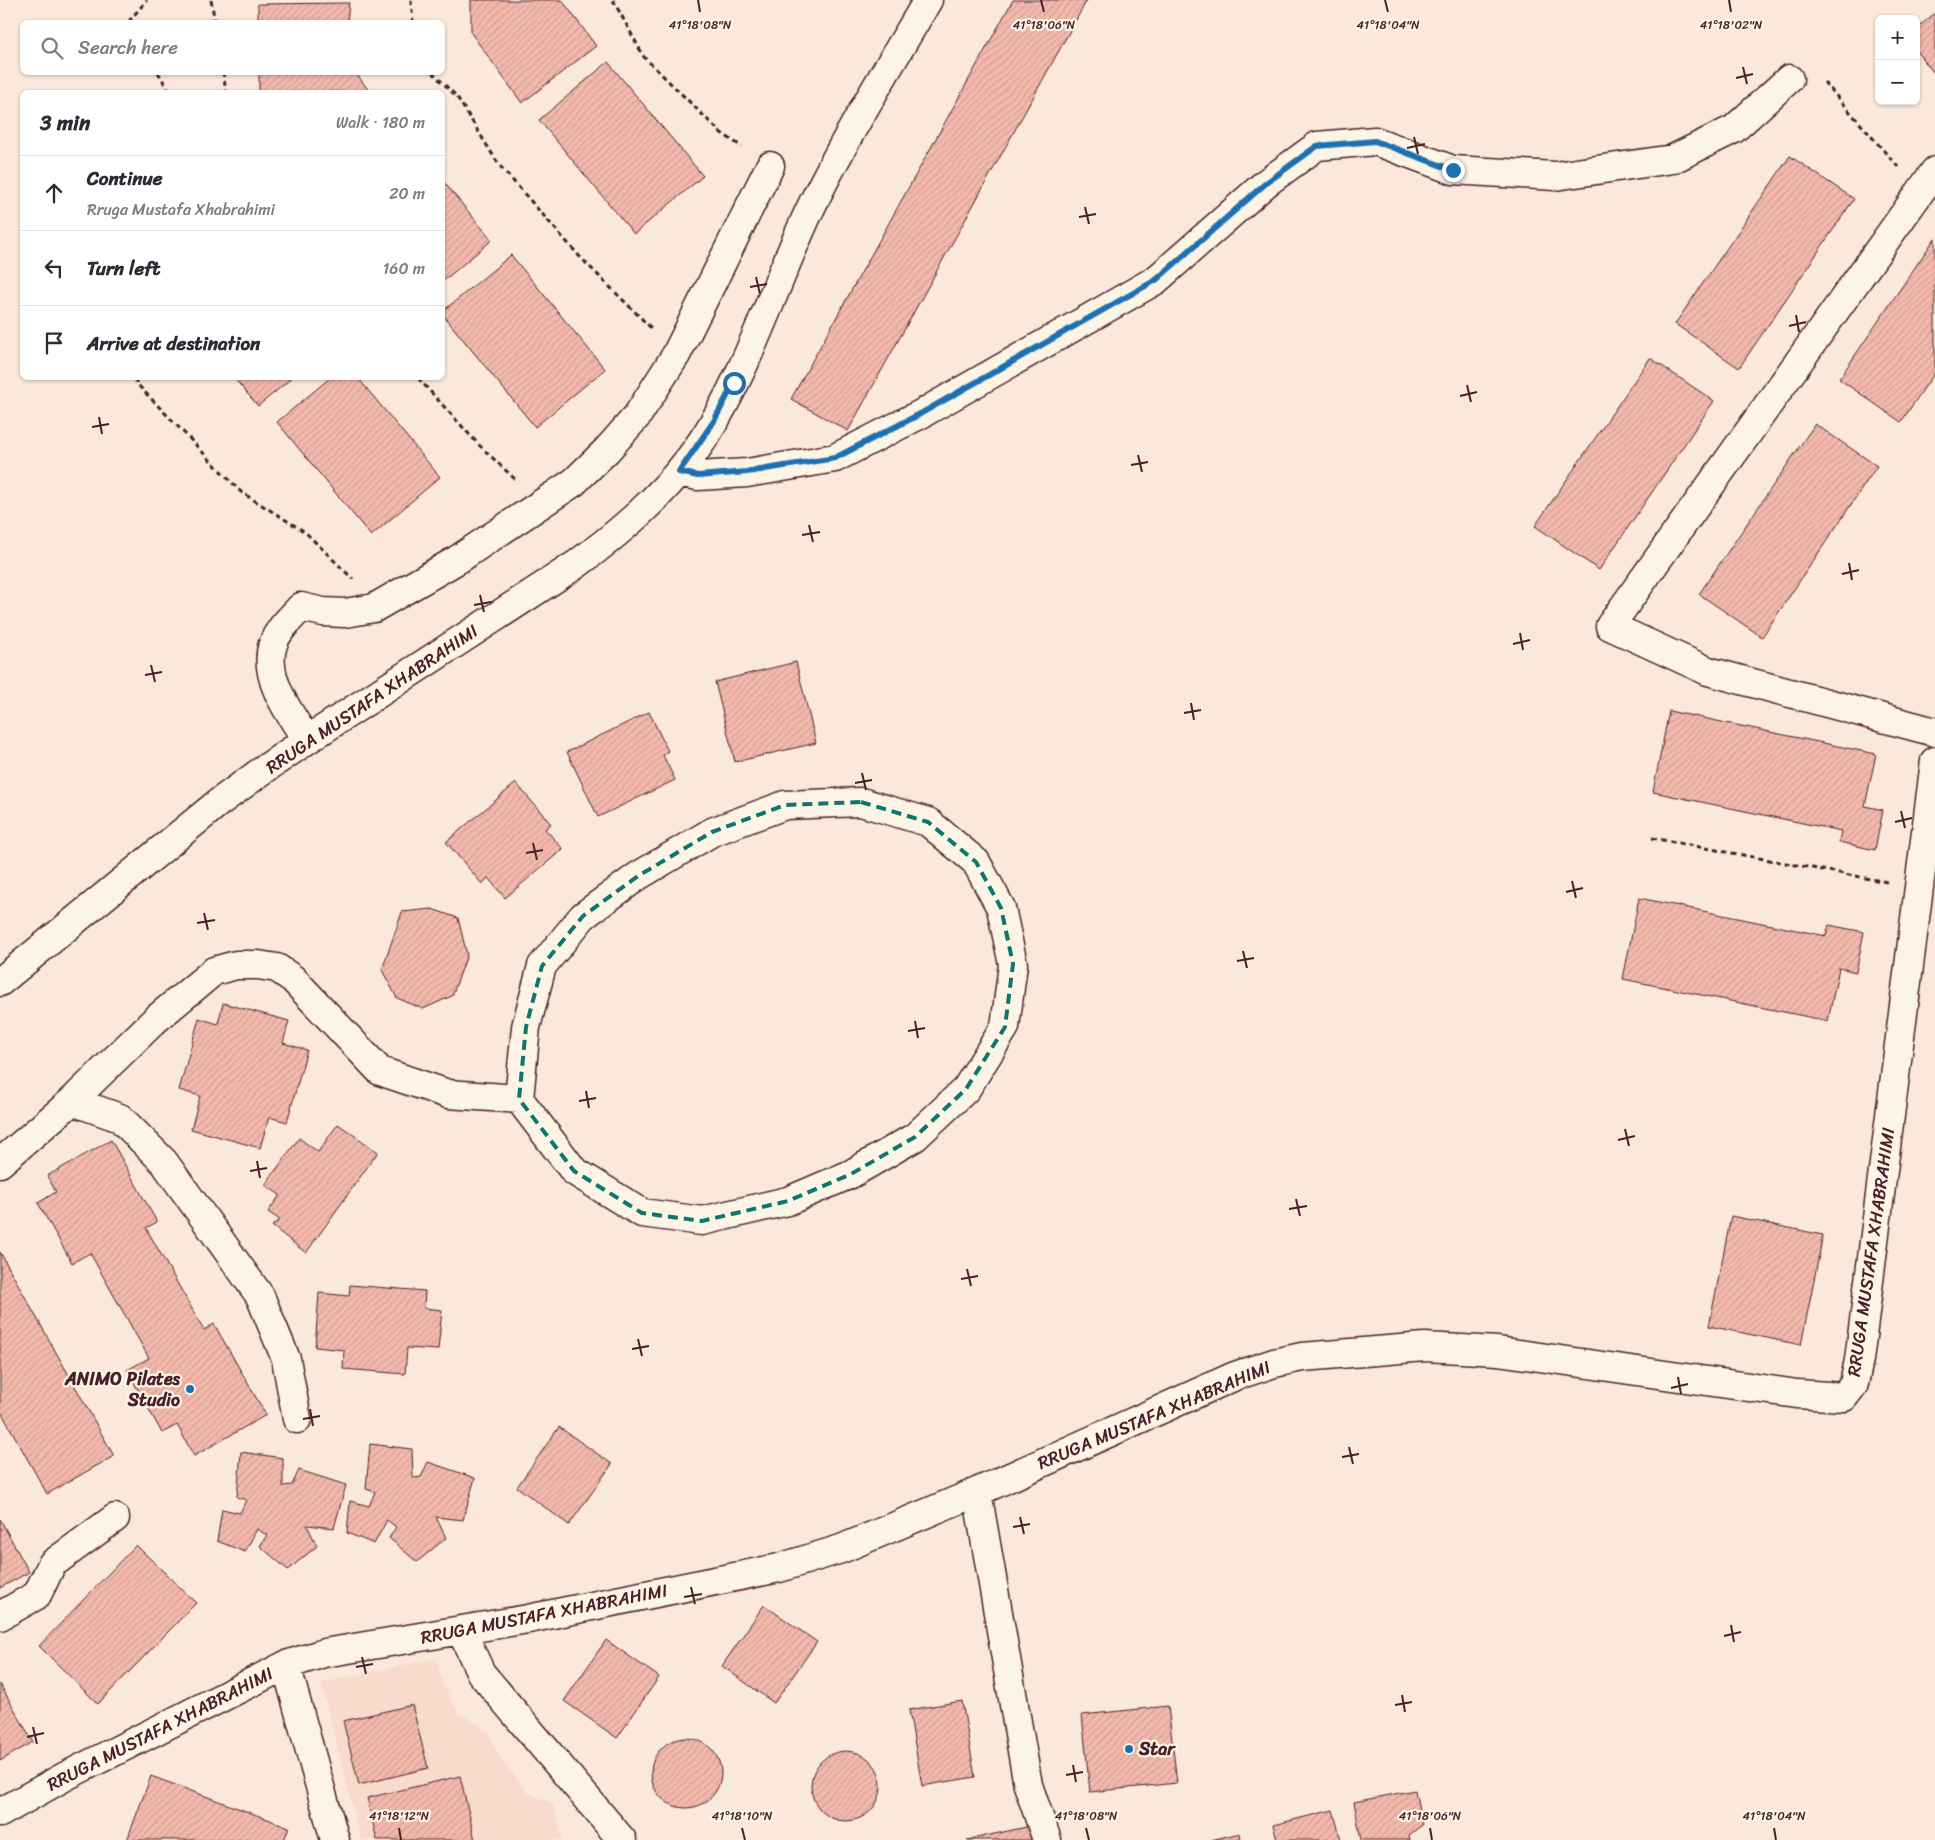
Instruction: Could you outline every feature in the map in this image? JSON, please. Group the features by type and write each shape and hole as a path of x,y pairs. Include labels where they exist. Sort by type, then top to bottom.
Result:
{"street":[{"name":"RRUGA MUSTAFA XHABRAHIMI","path":"0,982 218,803 307,740 578,564 627,525 679,472 714,421 734,383 812,206 856,118 928,0"},
{"path":"679,472 698,476 747,472 835,458 938,404 1156,280 1266,183 1317,146 1375,141 1453,170 1565,175 1672,159 1734,129 1789,79"},
{"path":"307,740 280,699 272,671 272,645 280,630 301,606 323,612 345,613 374,608 457,560 574,482 607,450 637,416 676,355 770,166"},
{"path":"1924,729 1708,671 1610,626 1928,181"},
{"name":"RRUGA MUSTAFA XHABRAHIMI","path":"0,1813 64,1776 286,1665 324,1653 528,1619 779,1568 841,1550 1235,1376 1274,1363 1344,1352 1425,1347 1498,1352 1796,1394 1844,1397 1854,1384 1859,1360 1935,761"},
{"path":"0,1163 72,1101 156,1020 214,971 236,965 277,968 293,979 380,1071 448,1094 519,1099 574,1171 642,1213 702,1221 788,1201 852,1174 915,1137 966,1088 1005,1027 1013,964 1001,908 976,862 928,822 861,802 785,805 712,832 638,876 583,916 542,966 526,1027 519,1099"},
{"path":"72,1101 120,1118 164,1162 260,1296 286,1359 297,1419"},
{"path":"976,1492 1028,1785 1047,1840"},
{"path":"0,1616 37,1595 52,1564 115,1518"},
{"path":"461,1630 481,1673 622,1840"},
{"path":"286,1665 334,1840"}],"path":[{"path":"130,20 147,0"},
{"path":"211,0 215,20"},
{"path":"411,0 413,20"},
{"path":"612,0 644,57 720,132 770,166"},
{"path":"160,75 167,90"},
{"path":"223,75 226,90"},
{"path":"435,75 456,97 499,165 580,257 629,303 676,355"},
{"path":"1824,82 1928,181"},
{"path":"136,380 136,383 241,492 305,532 351,575 374,608"},
{"path":"420,380 479,445 541,504"},
{"path":"1652,838 1890,882"}],"highlighted area":[{"path":"861,802 928,822 976,862 1001,908 1013,964 1005,1027 966,1089 915,1137 851,1174 788,1201 702,1221 642,1213 574,1171 519,1099 526,1027 542,966 583,916 638,876 712,832 785,805"}],"shaded area":[{"path":"436,1658 444,1686 457,1711 488,1731 499,1756 528,1793 553,1804 563,1840 361,1840 321,1683"}],"building":[{"path":"471,0 562,0 596,46 522,103 471,33"},
{"path":"1013,0 1087,0 848,431 791,399"},
{"path":"349,3 347,20 258,20 258,4"},
{"path":"1935,13 1935,74 1920,56 1920,26"},
{"path":"608,62 703,176 634,234 539,120"},
{"path":"259,75 357,75 368,90 259,90"},
{"path":"1790,156 1854,199 1739,368 1675,324"},
{"path":"445,184 492,240 445,279"},
{"path":"1935,238 1935,372 1901,422 1839,379"},
{"path":"511,255 605,369 535,427 445,318 445,310"},
{"path":"1650,358 1714,401 1599,570 1535,526"},
{"path":"236,380 290,380 258,406"},
{"path":"328,380 360,380 440,477 371,536 277,422"},
{"path":"1815,424 1877,466 1762,637 1699,594"},
{"path":"796,662 816,743 735,762 715,682"},
{"path":"1669,711 1876,754 1865,806 1883,810 1875,850 1839,842 1841,831 1653,792"},
{"path":"649,712 668,751 663,755 675,780 598,817 567,752"},
{"path":"516,783 551,824 545,829 563,849 505,898 488,878 482,884 446,842"},
{"path":"1639,898 1826,936 1829,925 1864,932 1856,972 1839,968 1828,1021 1623,979"},
{"path":"432,909 458,918 467,955 452,996 423,1009 397,998 382,970 402,912"},
{"path":"223,1003 289,1021 283,1043 307,1050 287,1122 269,1117 260,1148 191,1129 200,1096 179,1090 199,1018 218,1024"},
{"path":"338,1124 378,1152 306,1253 272,1226 280,1220 268,1212 280,1195 265,1185 299,1138 318,1152"},
{"path":"111,1140 157,1222 146,1228 204,1330 214,1324 266,1415 194,1456 177,1425 162,1433 127,1370 149,1358 90,1253 72,1263 38,1203 56,1192 47,1176"},
{"path":"1731,1216 1823,1235 1801,1345 1709,1326"},
{"path":"0,1252 114,1456 47,1494 0,1410"},
{"path":"350,1285 425,1291 424,1308 442,1310 438,1350 407,1348 405,1374 343,1369 344,1350 315,1347 319,1293 349,1296"},
{"path":"559,1427 612,1464 569,1525 517,1487"},
{"path":"370,1444 412,1449 413,1478 421,1477 428,1462 475,1478 463,1520 436,1517 446,1538 417,1562 389,1538 396,1527 387,1520 374,1544 347,1533 350,1501 369,1506 375,1492 366,1489"},
{"path":"241,1452 283,1458 283,1486 292,1485 299,1470 346,1485 334,1528 307,1525 317,1546 288,1570 260,1546 267,1535 257,1529 245,1552 217,1541 222,1509 240,1513 246,1500 237,1497"},
{"path":"0,1519 29,1572 0,1588"},
{"path":"136,1545 196,1603 98,1704 39,1646"},
{"path":"764,1605 817,1642 774,1703 722,1666"},
{"path":"606,1640 659,1677 617,1738 564,1701"},
{"path":"0,1684 33,1742 0,1761"},
{"path":"962,1701 975,1777 922,1786 909,1710"},
{"path":"412,1705 428,1768 359,1785 343,1721"},
{"name":"Star","path":"1168,1706 1177,1783 1090,1792 1082,1715"},
{"path":"686,1738 699,1741 711,1748 718,1760 721,1773 718,1786 711,1798 699,1805 686,1808 673,1805 661,1798 654,1786 651,1773 654,1760 661,1748 673,1741"},
{"path":"846,1751 859,1754 871,1761 878,1773 881,1786 878,1799 871,1811 859,1818 846,1821 833,1818 821,1811 814,1799 811,1786 814,1773 821,1761 833,1754"},
{"path":"151,1776 289,1827 284,1840 127,1840"},
{"path":"460,1776 475,1840 377,1840 367,1798"},
{"path":"1415,1790 1422,1825 1409,1835 1410,1840 1361,1840 1354,1802"},
{"path":"1333,1810 1341,1840 1277,1840 1273,1825"},
{"path":"1031,1826 1034,1840 967,1840"},
{"path":"1240,1833 1241,1840 1211,1840"}],"place":[{"name":"ANIMO Pilates Studio","path":"190,1389"},
{"name":"Star","path":"1129,1749"}],"route":[{"path":"734,383 714,421 679,472 698,476 747,472 835,458 920,414 1156,280 1266,183 1317,146 1375,141 1453,170"}]}
